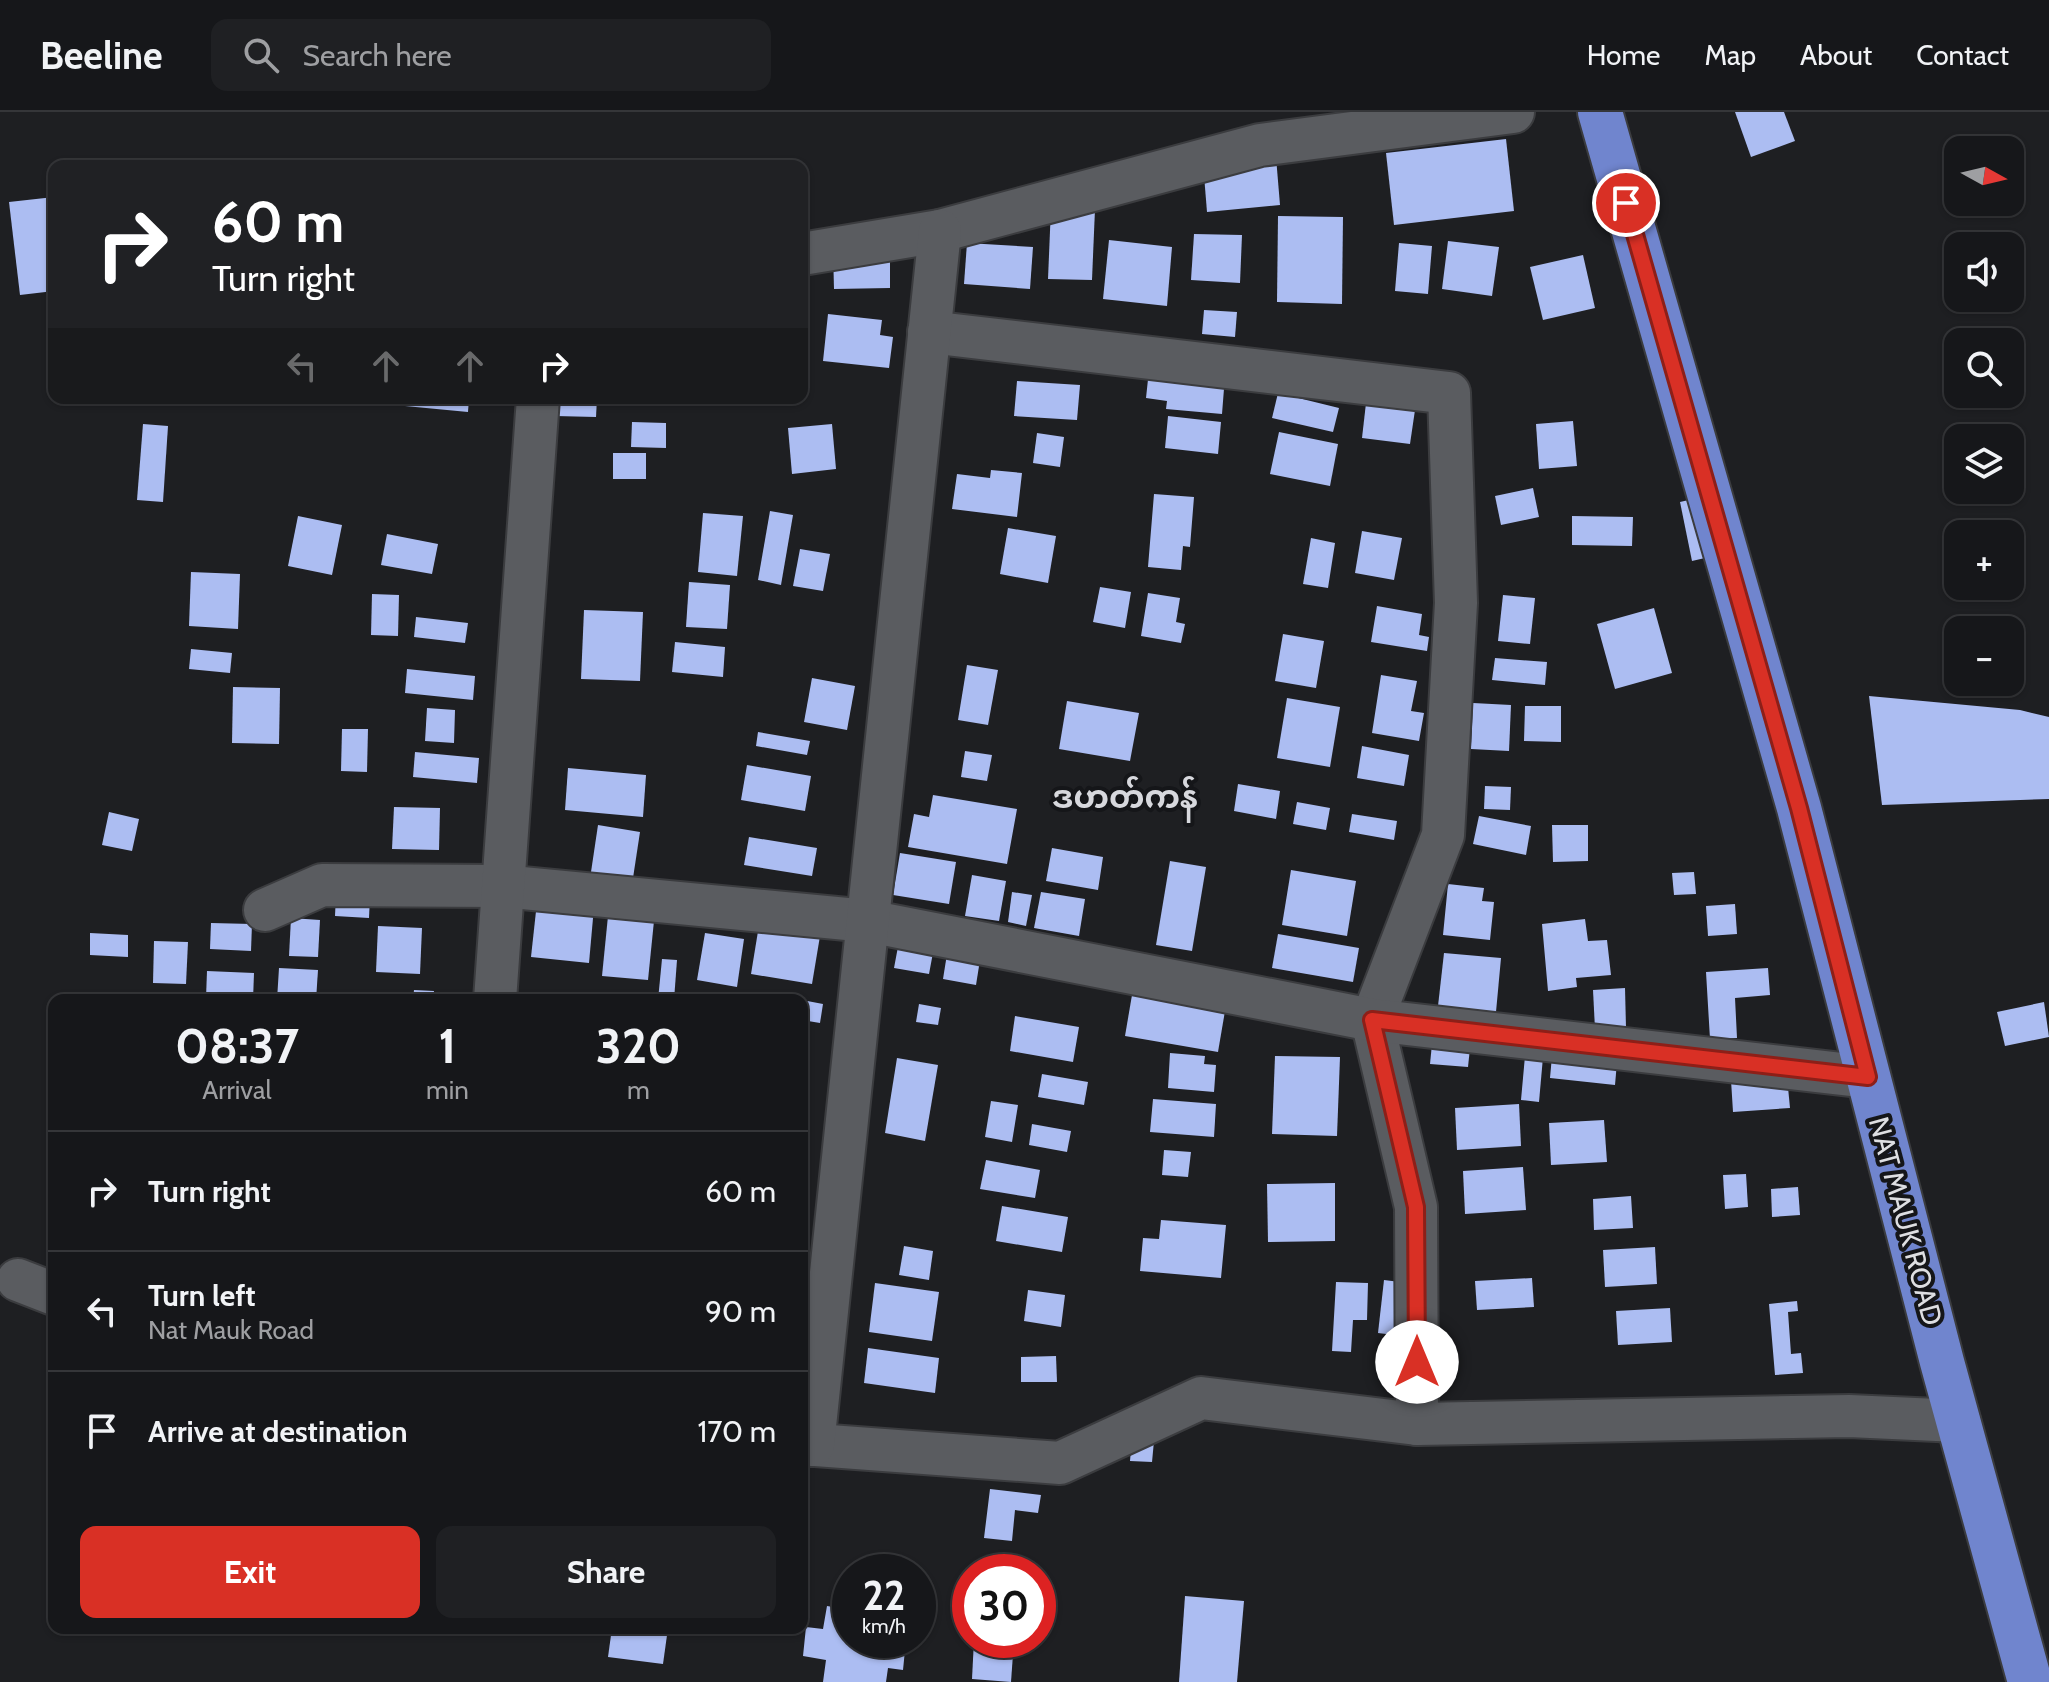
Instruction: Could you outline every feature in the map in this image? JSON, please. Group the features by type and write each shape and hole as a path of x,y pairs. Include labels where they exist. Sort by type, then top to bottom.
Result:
{"highway":[{"name":"NAT MAUK ROAD","path":"1600,112 1799,808 2030,1682"}],"street":[{"path":"808,253 940,231 1260,145 1513,112"},
{"path":"808,1436 868,921 940,231"},
{"path":"929,332 1449,393 1456,603 1443,835 1372,1020 1416,1207 1417,1424"},
{"path":"495,994 538,404"},
{"path":"265,910 322,885 501,886 868,921 1372,1020 1868,1077"},
{"path":"808,1445 1060,1463 1201,1398 1417,1424 1849,1416 1959,1421"}],"building":[{"path":"1735,112 1784,112 1795,141 1751,157"},
{"path":"1506,139 1514,211 1394,225 1386,153"},
{"path":"1276,157 1280,205 1207,212 1203,163"},
{"path":"48,198 48,292 20,295 9,202"},
{"path":"1051,207 1095,209 1092,280 1048,279"},
{"path":"1278,216 1343,217 1342,304 1277,302"},
{"path":"1194,234 1242,235 1240,283 1191,280"},
{"path":"1109,240 1172,247 1167,306 1103,299"},
{"path":"1448,241 1499,247 1492,296 1442,289"},
{"path":"967,243 1033,247 1030,289 964,284"},
{"path":"1399,243 1432,246 1428,294 1395,291"},
{"path":"890,250 890,288 834,289 833,251"},
{"path":"1583,255 1595,308 1543,320 1530,267"},
{"path":"808,299 809,299 808,371"},
{"path":"1204,310 1237,312 1235,337 1202,334"},
{"path":"828,314 882,320 880,335 893,337 889,368 823,361"},
{"path":"1149,370 1225,376 1222,414 1166,409 1167,401 1146,398"},
{"path":"1017,381 1080,385 1077,420 1014,416"},
{"path":"1278,393 1339,408 1333,432 1272,418"},
{"path":"1366,403 1415,410 1410,444 1362,438"},
{"path":"405,404 469,404 468,412"},
{"path":"556,404 597,404 596,417 555,416"},
{"path":"1168,416 1221,422 1218,454 1165,448"},
{"path":"1573,421 1577,466 1539,469 1536,424"},
{"path":"632,422 666,423 666,448 631,447"},
{"path":"143,424 168,426 163,502 137,500"},
{"path":"832,424 836,469 792,474 788,428"},
{"path":"1279,432 1338,444 1330,486 1270,474"},
{"path":"1037,433 1064,437 1060,467 1033,463"},
{"path":"613,453 646,453 646,479 613,479"},
{"path":"991,470 1022,473 1017,517 952,509 957,474 990,478"},
{"path":"1533,488 1539,517 1501,525 1495,496"},
{"path":"1154,494 1194,497 1190,547 1183,546 1181,570 1148,567"},
{"path":"1693,499 1705,558 1692,561 1680,502"},
{"path":"770,511 793,515 781,585 758,580"},
{"path":"703,513 743,516 737,576 698,572"},
{"path":"298,516 342,525 332,575 288,566"},
{"path":"1572,516 1633,517 1632,546 1572,545"},
{"path":"1008,528 1056,536 1048,583 1000,574"},
{"path":"1362,531 1402,538 1394,580 1355,573"},
{"path":"387,534 438,544 432,574 381,565"},
{"path":"1311,538 1335,543 1328,588 1303,584"},
{"path":"800,549 830,554 823,591 793,586"},
{"path":"191,572 240,574 238,629 189,626"},
{"path":"689,582 730,585 727,629 686,627"},
{"path":"1100,587 1131,592 1125,628 1093,622"},
{"path":"1148,593 1180,598 1176,622 1185,624 1181,643 1141,636"},
{"path":"372,594 399,595 398,636 371,635"},
{"path":"1503,595 1535,598 1530,644 1498,641"},
{"path":"1377,606 1422,614 1419,635 1429,637 1427,651 1371,642"},
{"path":"1654,608 1672,673 1615,689 1597,624"},
{"path":"584,610 643,612 640,681 581,679"},
{"path":"416,617 468,623 465,643 414,637"},
{"path":"1283,634 1324,641 1316,688 1275,681"},
{"path":"675,642 725,647 723,677 672,672"},
{"path":"191,649 232,653 230,673 189,669"},
{"path":"1495,658 1547,662 1545,685 1492,680"},
{"path":"967,665 998,670 988,725 958,720"},
{"path":"407,669 475,676 473,700 405,693"},
{"path":"1381,675 1417,681 1411,711 1424,713 1419,741 1372,733"},
{"path":"812,678 855,686 847,730 804,722"},
{"path":"233,687 280,688 279,744 232,743"},
{"path":"1869,696 2020,710 2049,717 2049,799 1882,805"},
{"path":"1287,698 1340,707 1330,767 1277,758"},
{"path":"1067,701 1139,713 1130,761 1059,749"},
{"path":"1473,703 1511,705 1509,751 1471,749"},
{"path":"1525,706 1561,706 1561,742 1524,741"},
{"path":"427,708 455,710 454,743 425,741"},
{"path":"342,729 368,729 367,772 341,771"},
{"path":"758,732 810,741 807,755 756,746"},
{"path":"1362,746 1409,755 1404,786 1357,778"},
{"path":"965,751 992,755 987,781 961,777"},
{"path":"415,752 479,758 477,783 413,777"},
{"path":"747,765 811,776 805,811 741,800"},
{"path":"568,768 646,775 643,817 565,810"},
{"path":"1238,784 1280,791 1276,819 1234,811"},
{"path":"1485,786 1511,787 1510,810 1484,809"},
{"path":"933,795 1017,809 1007,864 908,847 914,814 929,817"},
{"path":"1297,802 1330,808 1326,830 1293,824"},
{"path":"394,807 440,808 439,850 392,849"},
{"path":"109,812 139,819 132,851 102,845"},
{"path":"1352,814 1397,821 1394,840 1349,832"},
{"path":"1479,816 1531,826 1526,855 1473,844"},
{"path":"598,825 640,832 633,878 591,872"},
{"path":"1552,825 1588,825 1588,861 1553,862"},
{"path":"749,837 817,848 812,876 744,865"},
{"path":"1052,848 1103,857 1098,890 1046,881"},
{"path":"900,853 956,862 949,904 893,895"},
{"path":"1170,861 1206,867 1192,951 1156,945"},
{"path":"1291,870 1356,881 1347,936 1282,925"},
{"path":"1694,872 1696,894 1674,895 1672,873"},
{"path":"972,875 1006,881 999,921 965,916"},
{"path":"1448,884 1484,888 1482,901 1494,902 1490,940 1443,935"},
{"path":"1012,892 1032,895 1026,926 1008,922"},
{"path":"1041,892 1085,899 1079,936 1034,928"},
{"path":"336,894 370,896 369,918 335,916"},
{"path":"537,902 594,907 589,963 531,957"},
{"path":"1735,904 1737,934 1708,936 1706,906"},
{"path":"609,906 655,911 648,980 602,976"},
{"path":"761,913 822,924 812,984 751,974"},
{"path":"291,918 320,920 318,957 289,956"},
{"path":"1585,919 1588,941 1607,940 1611,975 1576,978 1577,987 1548,991 1542,924"},
{"path":"211,923 252,924 251,951 210,949"},
{"path":"378,926 422,928 420,974 376,972"},
{"path":"90,933 128,935 128,957 90,955"},
{"path":"705,933 744,939 737,987 697,980"},
{"path":"1278,934 1359,948 1353,982 1272,968"},
{"path":"900,936 935,942 929,974 894,968"},
{"path":"154,941 188,942 186,984 153,983"},
{"path":"1444,953 1501,958 1496,1012 1438,1006"},
{"path":"947,954 980,960 976,985 943,979"},
{"path":"662,959 677,960 674,994 659,994"},
{"path":"279,968 318,970 316,994 277,994"},
{"path":"1768,968 1770,995 1735,998 1737,1038 1710,1039 1706,972"},
{"path":"207,971 254,973 253,994 206,994"},
{"path":"1625,988 1626,1028 1595,1029 1593,990"},
{"path":"414,990 434,991 434,994 414,994"},
{"path":"1132,995 1225,1011 1218,1052 1125,1036"},
{"path":"808,1001 823,1004 820,1023 808,1021"},
{"path":"2044,1002 2049,1037 2005,1046 1997,1012"},
{"path":"919,1004 941,1008 938,1025 916,1022"},
{"path":"1015,1016 1079,1027 1073,1062 1010,1051"},
{"path":"1432,1044 1470,1048 1468,1067 1430,1064"},
{"path":"1170,1053 1205,1056 1204,1064 1216,1065 1214,1092 1168,1088"},
{"path":"1275,1056 1340,1057 1337,1136 1272,1134"},
{"path":"1525,1056 1543,1057 1539,1102 1521,1100"},
{"path":"1552,1056 1617,1062 1615,1085 1550,1078"},
{"path":"897,1058 938,1065 925,1141 885,1133"},
{"path":"1042,1074 1088,1082 1084,1105 1038,1097"},
{"path":"1787,1077 1790,1108 1733,1112 1731,1080"},
{"path":"1153,1099 1216,1104 1214,1137 1150,1132"},
{"path":"991,1101 1018,1105 1012,1142 985,1137"},
{"path":"1519,1104 1521,1146 1457,1150 1455,1108"},
{"path":"1604,1120 1607,1162 1551,1165 1549,1123"},
{"path":"1032,1124 1071,1131 1067,1152 1029,1145"},
{"path":"1164,1150 1191,1152 1188,1177 1162,1175"},
{"path":"986,1160 1040,1170 1035,1198 980,1189"},
{"path":"1523,1167 1526,1210 1465,1214 1463,1171"},
{"path":"1746,1174 1748,1207 1725,1209 1723,1175"},
{"path":"1335,1183 1335,1241 1268,1242 1267,1184"},
{"path":"1798,1187 1800,1215 1772,1217 1771,1189"},
{"path":"1631,1196 1633,1228 1594,1230 1593,1199"},
{"path":"1002,1206 1068,1217 1062,1252 996,1241"},
{"path":"1161,1220 1226,1225 1221,1278 1140,1271 1143,1238 1159,1239"},
{"path":"904,1246 933,1251 929,1280 899,1275"},
{"path":"1655,1247 1657,1284 1605,1287 1603,1250"},
{"path":"1532,1278 1534,1307 1477,1310 1475,1281"},
{"path":"1384,1280 1408,1283 1402,1336 1378,1333"},
{"path":"1336,1282 1368,1283 1367,1320 1353,1320 1351,1352 1332,1351"},
{"path":"875,1283 939,1292 932,1341 869,1332"},
{"path":"1028,1290 1065,1295 1061,1327 1024,1321"},
{"path":"1797,1301 1798,1311 1788,1312 1791,1354 1801,1353 1803,1373 1775,1375 1769,1304"},
{"path":"1670,1308 1672,1342 1618,1345 1616,1311"},
{"path":"868,1348 939,1358 935,1393 864,1383"},
{"path":"1056,1356 1057,1382 1021,1382 1021,1357"},
{"path":"1132,1439 1154,1441 1152,1462 1130,1461"},
{"path":"990,1489 1041,1495 1038,1513 1015,1510 1012,1541 984,1538"},
{"path":"1185,1596 1244,1601 1237,1682 1179,1682"},
{"path":"827,1606 832,1607 832,1658 904,1658 903,1670 888,1668 886,1682 823,1682 826,1660 803,1656 808,1627 823,1629"},
{"path":"611,1634 667,1634 663,1664 608,1657"},
{"path":"973,1658 1013,1658 1011,1682 972,1679"}],"district":[{"name":"ဒဟတ်ကန်","path":"1125,796"}],"route":[{"path":"1417,1362 1416,1207 1372,1020 1868,1077 1799,808 1626,203"}]}
